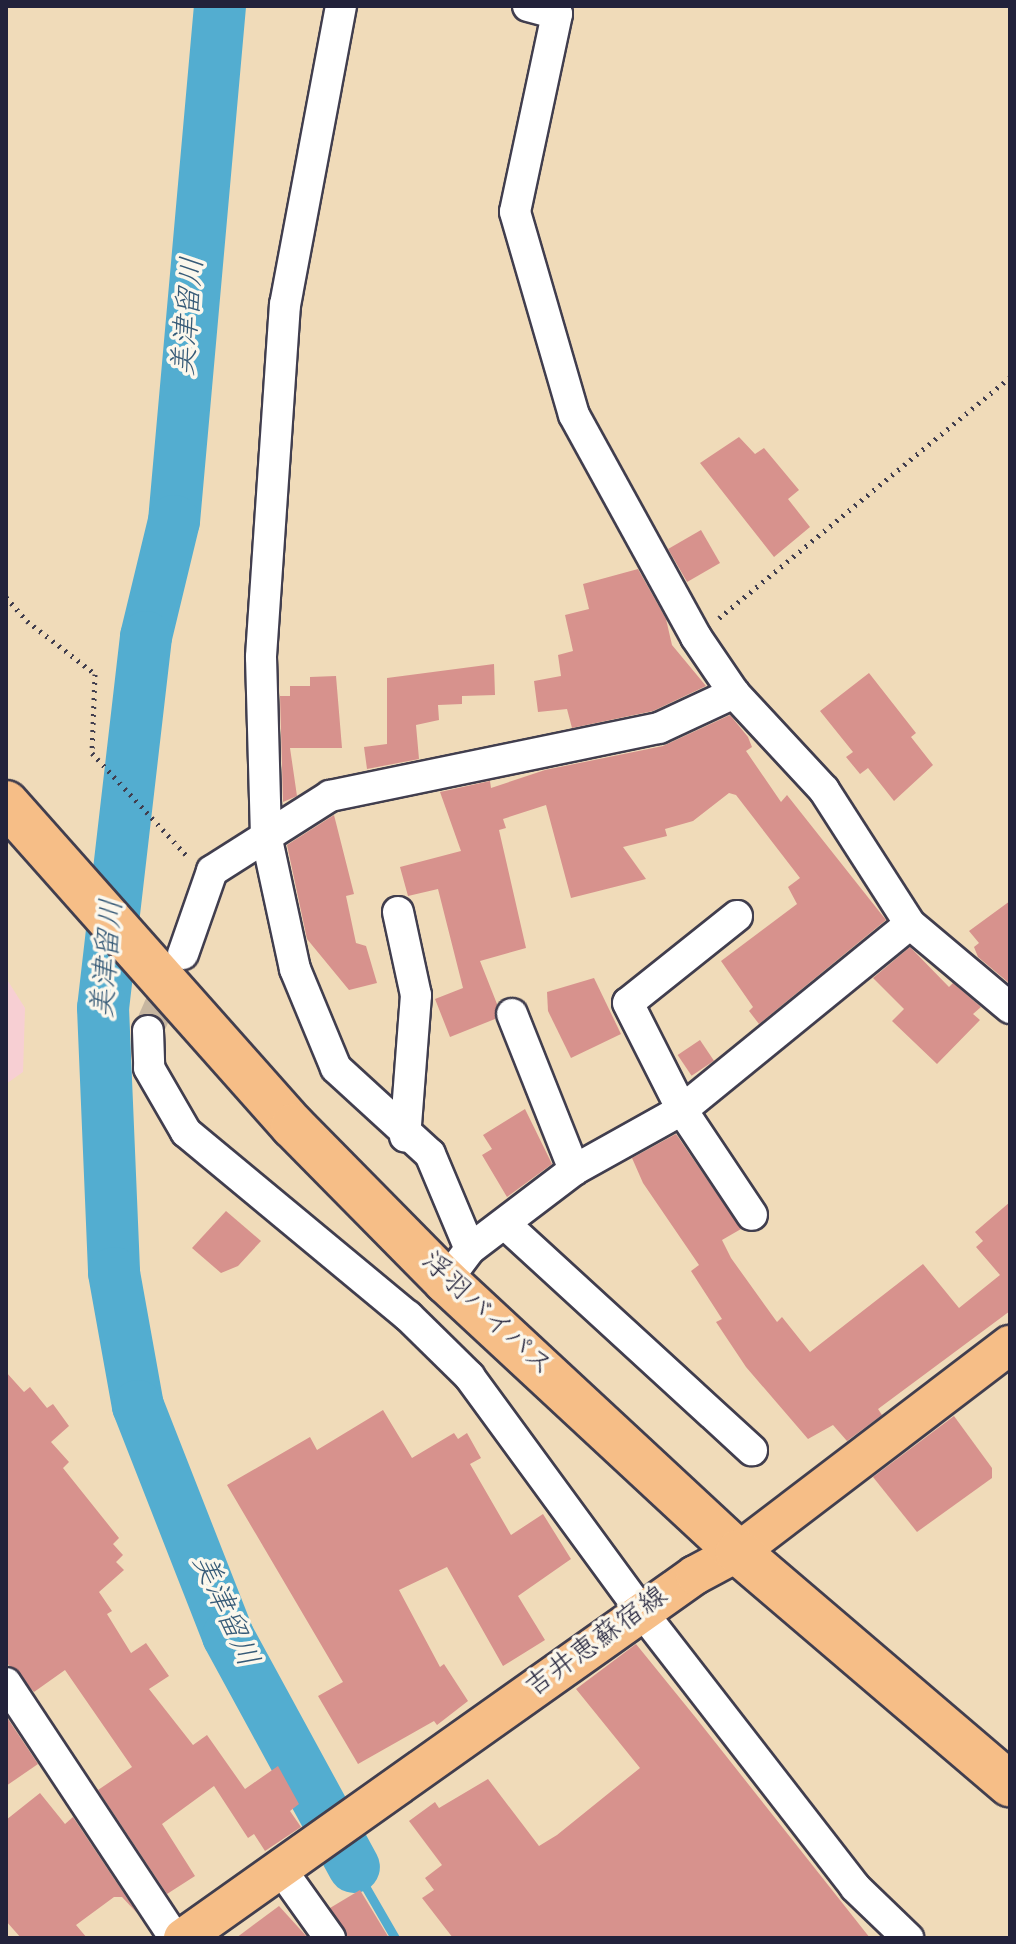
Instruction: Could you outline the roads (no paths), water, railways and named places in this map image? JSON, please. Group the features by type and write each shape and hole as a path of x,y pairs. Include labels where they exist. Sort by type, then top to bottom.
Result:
{"highway":[{"name":"浮羽バイパス","path":"6,803 67,874 170,961 293,1126 458,1265 738,1552 1010,1784"}],"main road":[{"name":"吉井恵蘇宿線","path":"183,1938 313,1845 378,1803 642,1612 738,1552 1010,1345"}],"street":[{"path":"341,6 285,304 261,657 266,835 295,969 336,1068 405,1137 430,1154 458,1265 574,1170 682,1110 910,924"},
{"path":"528,6 557,14 515,212 574,415 696,637 734,693 824,790 910,924 1008,1003"},
{"path":"170,961 212,871 330,796 659,728 734,693"},
{"path":"398,912 416,995 405,1137"},
{"path":"737,916 628,1003 682,1110 752,1215"},
{"path":"512,1014 574,1170"},
{"path":"148,1031 149,1068 186,1132 408,1316 469,1376 642,1612 855,1887 908,1938"},
{"path":"505,1224 752,1450"},
{"path":"6,1683 175,1938"},
{"path":"280,1868 330,1938"}],"waterway":[{"name":"美津留川","path":"220,6 174,521 146,637 103,1008 114,1273 138,1406 228,1636 354,1867"},
{"path":"354,1867 395,1938"}],"tunnel":[{"path":"148,1031 175,970"}]}
